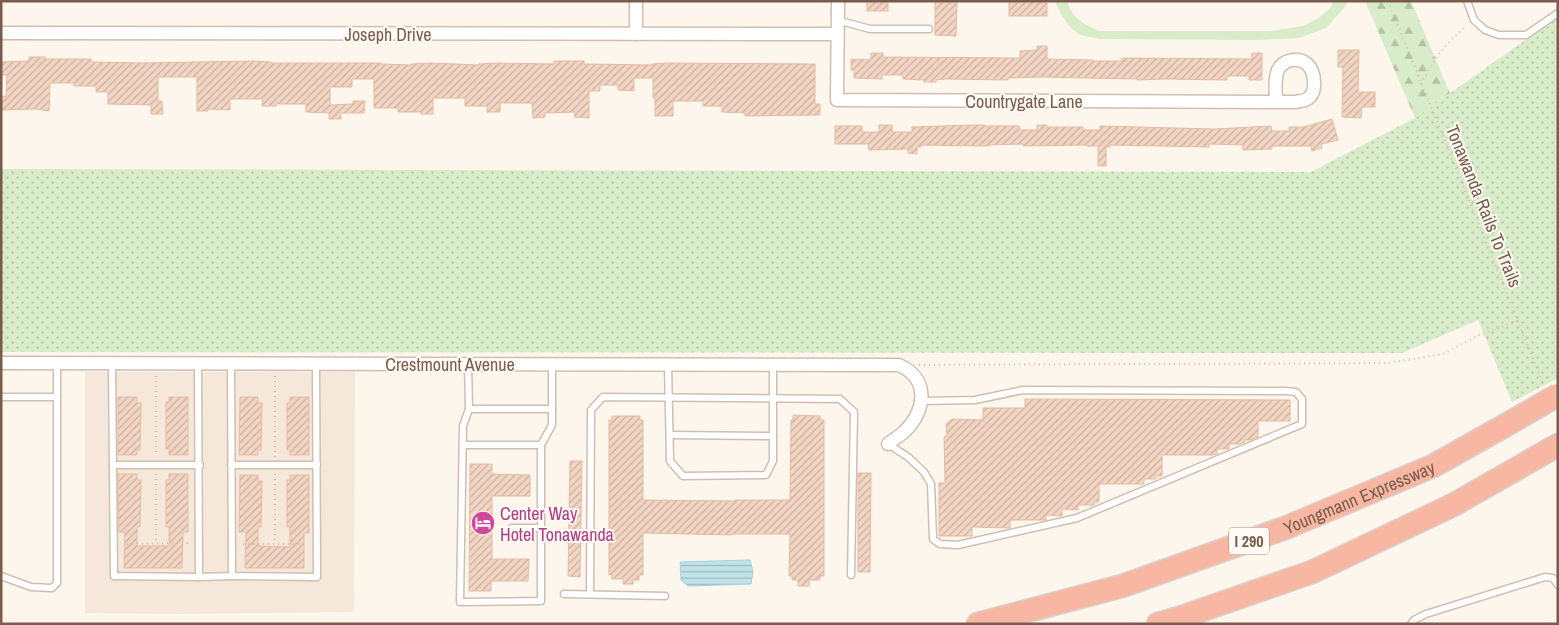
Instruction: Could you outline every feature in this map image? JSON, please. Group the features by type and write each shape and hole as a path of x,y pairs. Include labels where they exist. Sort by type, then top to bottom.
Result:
{"highway":[{"name":"Youngmann Expressway","path":"978,624 1122,586 1285,528 1433,466 1506,424 1551,392"},
{"path":"1158,624 1312,572 1453,505 1558,445"}],"street":[{"path":"636,1 636,34"},
{"path":"837,34 838,1"},
{"name":"Joseph Drive","path":"1,33 837,34"},
{"name":"Countrygate Lane","path":"837,34 837,100 1276,101"},
{"name":"Crestmount Avenue","path":"1,363 899,365"},
{"path":"888,444 904,432 916,416 922,400 918,380 912,372 899,365"}],"lane":[{"path":"1467,1 1474,20 1485,30 1499,35 1526,35 1558,13"},
{"path":"837,20 870,29 928,29"},
{"path":"1,576 31,587 52,588 57,583 57,364"},
{"path":"112,364 114,576 317,577 318,465 316,364"},
{"path":"198,364 200,465 199,577"},
{"path":"231,364 232,576"},
{"path":"468,364 469,409 462,426 460,602 541,601 541,444 552,425 552,364"},
{"path":"668,364 670,461 683,476 766,475 773,462 773,364"},
{"path":"888,444 908,457 924,472 931,484 933,539 940,544 958,545 1076,518 1302,424 1302,399 1296,392 1286,391 1023,390 975,400 922,400"},
{"path":"1,397 57,397"},
{"path":"590,594 591,410 603,397 840,399 854,412 851,575"},
{"path":"469,409 552,409"},
{"path":"670,435 773,436"},
{"path":"462,444 541,444"},
{"path":"113,465 200,465"},
{"path":"231,465 318,465"},
{"path":"512,528 541,528"},
{"path":"1411,624 1414,620 1426,614 1545,577 1553,578 1558,586"},
{"path":"564,594 665,596"}],"path":[{"name":"Tonawanda Rails To Trails","path":"1388,1 1517,321 1551,392"},
{"path":"1421,84 1436,57 1452,38 1474,20"},
{"path":"899,365 1388,363 1443,354 1479,335 1517,321"},
{"path":"156,364 156,543"},
{"path":"274,364 275,544"},
{"path":"127,544 188,543"},
{"path":"243,544 307,544"}],"shaded area":[{"path":"85,372 355,372 354,612 85,613"}],"green space":[{"path":"1055,1 1067,1 1072,13 1076,17 1099,31 1271,31 1303,26 1320,17 1330,8 1334,1 1348,1 1326,28 1299,38 1259,40 1099,39 1081,35 1071,28"},
{"path":"1365,1 1411,1 1450,93 1415,118"},
{"path":"1558,17 1558,378 1512,402 1478,320 1402,353 1,352 1,169 1311,172 1415,118"}],"water":[{"path":"750,560 753,572 751,584 688,586 681,580 680,562"}],"building":[{"path":"867,1 888,1 888,11 867,11"},
{"path":"935,1 957,1 956,36 935,35"},
{"path":"1009,1 1047,1 1047,16 1009,16"},
{"path":"1037,46 1047,46 1047,59 1093,61 1122,61 1122,58 1252,59 1252,53 1262,53 1262,80 1249,80 1249,76 1227,76 1227,80 1040,77 1008,78 1008,80 946,79 936,80 936,82 924,82 924,80 903,79 903,75 882,75 882,79 854,78 854,70 851,70 851,59 871,60 871,53 883,53 883,57 1020,58 1020,51 1037,50"},
{"path":"1338,50 1359,50 1358,92 1375,92 1375,107 1362,107 1361,118 1342,117 1343,67 1338,67"},
{"path":"29,57 91,59 91,62 142,63 253,61 271,63 381,63 411,65 431,63 479,65 495,63 554,64 554,61 584,61 584,64 652,65 668,63 815,64 815,104 820,104 820,115 745,116 745,113 722,112 722,106 703,106 703,101 673,101 673,116 655,116 653,78 634,78 634,91 618,90 618,85 600,85 600,91 589,91 589,118 574,117 575,112 545,113 545,117 533,118 532,103 500,103 500,112 487,112 487,106 465,106 465,98 433,98 433,114 398,112 398,108 374,108 374,79 352,79 352,87 330,87 330,105 353,104 353,101 365,101 364,113 341,113 341,119 329,119 329,113 306,112 306,104 262,106 263,99 230,99 230,110 208,109 208,111 197,111 197,77 158,77 158,101 162,101 163,114 151,114 151,105 108,104 108,92 96,92 96,86 74,86 74,83 50,83 49,111 36,109 1,110 1,97 6,96 7,75 1,75 1,62 29,61"},
{"path":"1332,119 1338,140 1321,144 1322,148 1312,151 1311,146 1272,146 1272,149 1243,150 1243,145 1209,144 1209,147 1110,145 1110,147 1106,147 1106,166 1098,166 1098,146 1087,145 921,145 921,147 917,147 917,154 908,153 908,149 869,150 868,144 835,144 835,126 862,126 862,132 879,132 879,125 892,125 892,132 912,132 912,127 974,125 1019,126 1020,130 1037,130 1037,125 1047,125 1047,127 1083,127 1083,130 1100,130 1100,126 1214,129 1271,126 1272,131 1289,131 1289,127 1304,127"},
{"path":"118,397 137,397 137,403 141,403 140,450 137,450 137,455 118,455"},
{"path":"169,397 188,397 188,455 169,455 169,449 166,449 166,402 169,402"},
{"path":"240,397 258,397 258,403 262,403 261,450 258,450 258,455 239,455"},
{"path":"290,397 309,397 309,455 290,455 290,450 287,450 287,403 290,403"},
{"path":"1025,399 1290,400 1290,421 1258,421 1258,437 1245,440 1245,442 1240,444 1229,444 1229,449 1217,449 1217,454 1214,455 1162,455 1162,476 1156,476 1156,479 1144,479 1144,484 1099,484 1099,502 1094,502 1094,505 1078,505 1078,510 1062,509 1062,516 1046,515 1046,520 1010,520 1010,528 972,527 972,536 939,536 939,483 945,483 944,437 947,436 946,424 952,419 983,420 983,408 1025,408"},
{"path":"793,415 820,416 820,420 824,420 824,576 820,576 820,580 809,580 809,586 798,586 798,580 792,580 792,576 789,576 790,534 643,533 643,575 639,575 639,580 633,580 633,584 623,584 623,579 612,579 612,575 609,575 609,420 612,420 612,416 640,416 640,420 643,420 643,500 735,501 790,500 791,420 793,420"},
{"path":"570,461 582,461 580,577 568,576"},
{"path":"470,464 492,464 492,474 530,475 530,496 492,496 492,559 529,559 528,581 491,581 491,591 469,591"},
{"path":"858,473 871,473 870,572 858,572"},
{"path":"118,474 137,474 137,480 141,480 140,527 137,527 137,546 169,546 169,527 166,527 166,480 169,480 169,474 188,474 188,532 183,532 182,568 124,568 125,532 119,532"},
{"path":"240,475 258,475 258,481 262,481 261,527 258,527 258,546 290,547 290,527 287,527 287,480 290,480 290,475 309,475 309,533 304,533 304,568 245,568 246,532 239,532"}],"place":[{"name":"Center Way Hotel Tonawanda","path":"483,523"}]}
